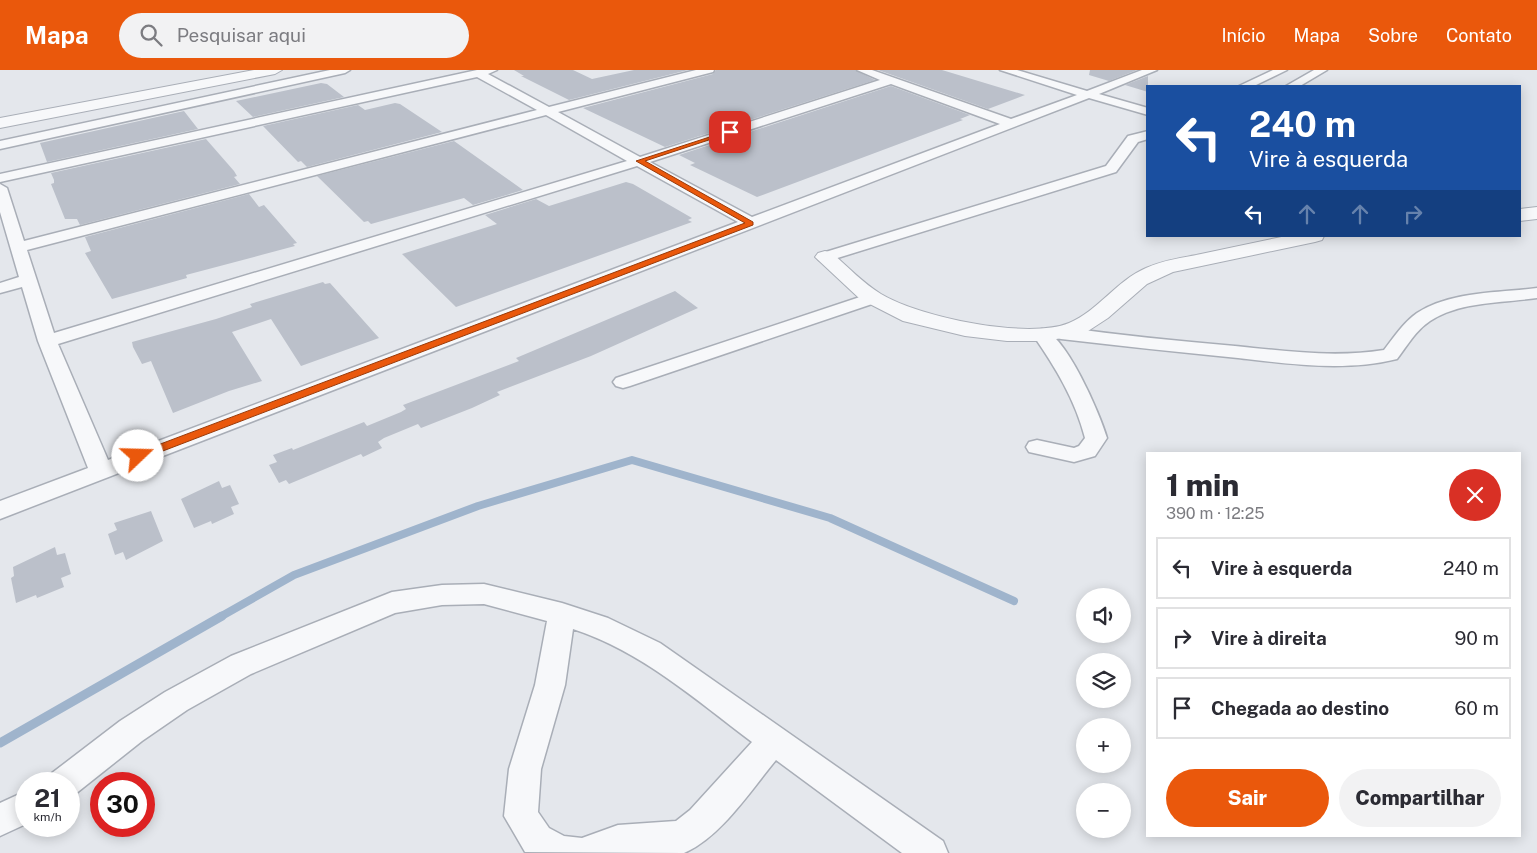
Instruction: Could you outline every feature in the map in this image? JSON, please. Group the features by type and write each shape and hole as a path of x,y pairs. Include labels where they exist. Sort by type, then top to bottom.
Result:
{"street":[{"path":"0,123 275,70"},
{"path":"0,145 346,70"},
{"path":"0,178 492,70"},
{"path":"18,247 709,70"},
{"path":"862,70 1012,124"},
{"path":"0,510 1152,70"},
{"path":"1248,85 1282,70"},
{"path":"1294,85 1322,70"},
{"path":"1014,71 1146,111"},
{"path":"478,73 751,223"},
{"path":"47,341 640,161 892,80"},
{"path":"825,257 1111,169 1133,138 1146,135"},
{"path":"0,188 47,341 101,470"},
{"path":"1521,215 1537,213"},
{"path":"1051,334 1090,322 1126,288 1147,273 1167,267 1310,237"},
{"path":"825,257 872,298 934,324 976,331 1051,334 1302,359 1344,360 1390,355 1402,338 1423,318 1437,310 1456,304 1537,293"},
{"path":"0,288 28,280"},
{"path":"623,382 872,298"},
{"path":"1037,446 1074,455 1087,451 1096,438 1092,422 1058,356 1051,334"},
{"path":"78,772 131,731 176,701 241,664 392,603 442,595 484,594 562,614 608,630 650,651 931,853"},
{"path":"562,614 550,685 524,769 521,816 537,840 562,853 576,853"},
{"path":"587,853 618,842 682,837 702,822 774,739"},
{"path":"0,820 15,812"}],"building":[{"path":"514,70 573,70 592,79 634,70 688,70 569,100 521,76 524,76"},
{"path":"716,70 855,70 875,80 665,147 583,108 713,74"},
{"path":"878,70 942,70 1025,95 988,109"},
{"path":"1090,70 1137,70 1109,81 1089,75"},
{"path":"1148,76 1146,91 1125,85"},
{"path":"321,83 327,84 344,97 253,117 236,101"},
{"path":"891,86 970,115 960,119 963,120 757,197 690,165 695,163 679,155"},
{"path":"395,103 400,104 442,132 307,167 301,161 298,162 263,126 358,105 365,110"},
{"path":"184,111 198,129 47,162 40,143"},
{"path":"206,139 234,171 237,176 234,177 240,184 80,225 77,219 65,219 51,184 54,183 54,180 51,173"},
{"path":"454,141 523,190 473,205 464,198 371,224 368,221 364,222 317,176"},
{"path":"626,182 633,184 692,218 688,220 692,222 456,307 402,254 497,224 485,215 536,199 549,206"},
{"path":"249,194 259,207 264,205 297,243 293,244 295,246 186,275 187,278 112,299 85,253 91,251 85,237"},
{"path":"323,282 325,284 330,283 379,338 301,366 271,319 232,332 262,381 229,391 173,413 151,361 142,364 133,347 132,342 216,319 252,307 250,304"},
{"path":"675,291 698,308 591,356 497,392 500,395 472,408 421,428 418,424 384,438 378,442 382,448 363,457 361,454 289,484 286,480 279,483 269,465 277,462 273,455 292,448 293,450 364,422 367,426 401,412 406,409 403,405 519,361 516,358"},
{"path":"219,481 222,488 230,485 239,504 231,507 234,514 212,524 211,521 194,528 181,499"},
{"path":"151,511 163,541 126,560 123,552 115,555 108,534 117,530 114,523"},
{"path":"55,547 57,555 65,553 71,574 61,578 64,587 37,598 36,595 16,603 11,578 14,576 13,567"}],"waterway":[{"path":"220,617 294,575 478,506 632,460 830,518 1014,601"},
{"path":"0,743 222,616"}],"route":[{"path":"138,456 751,223 640,161 730,132"}]}
